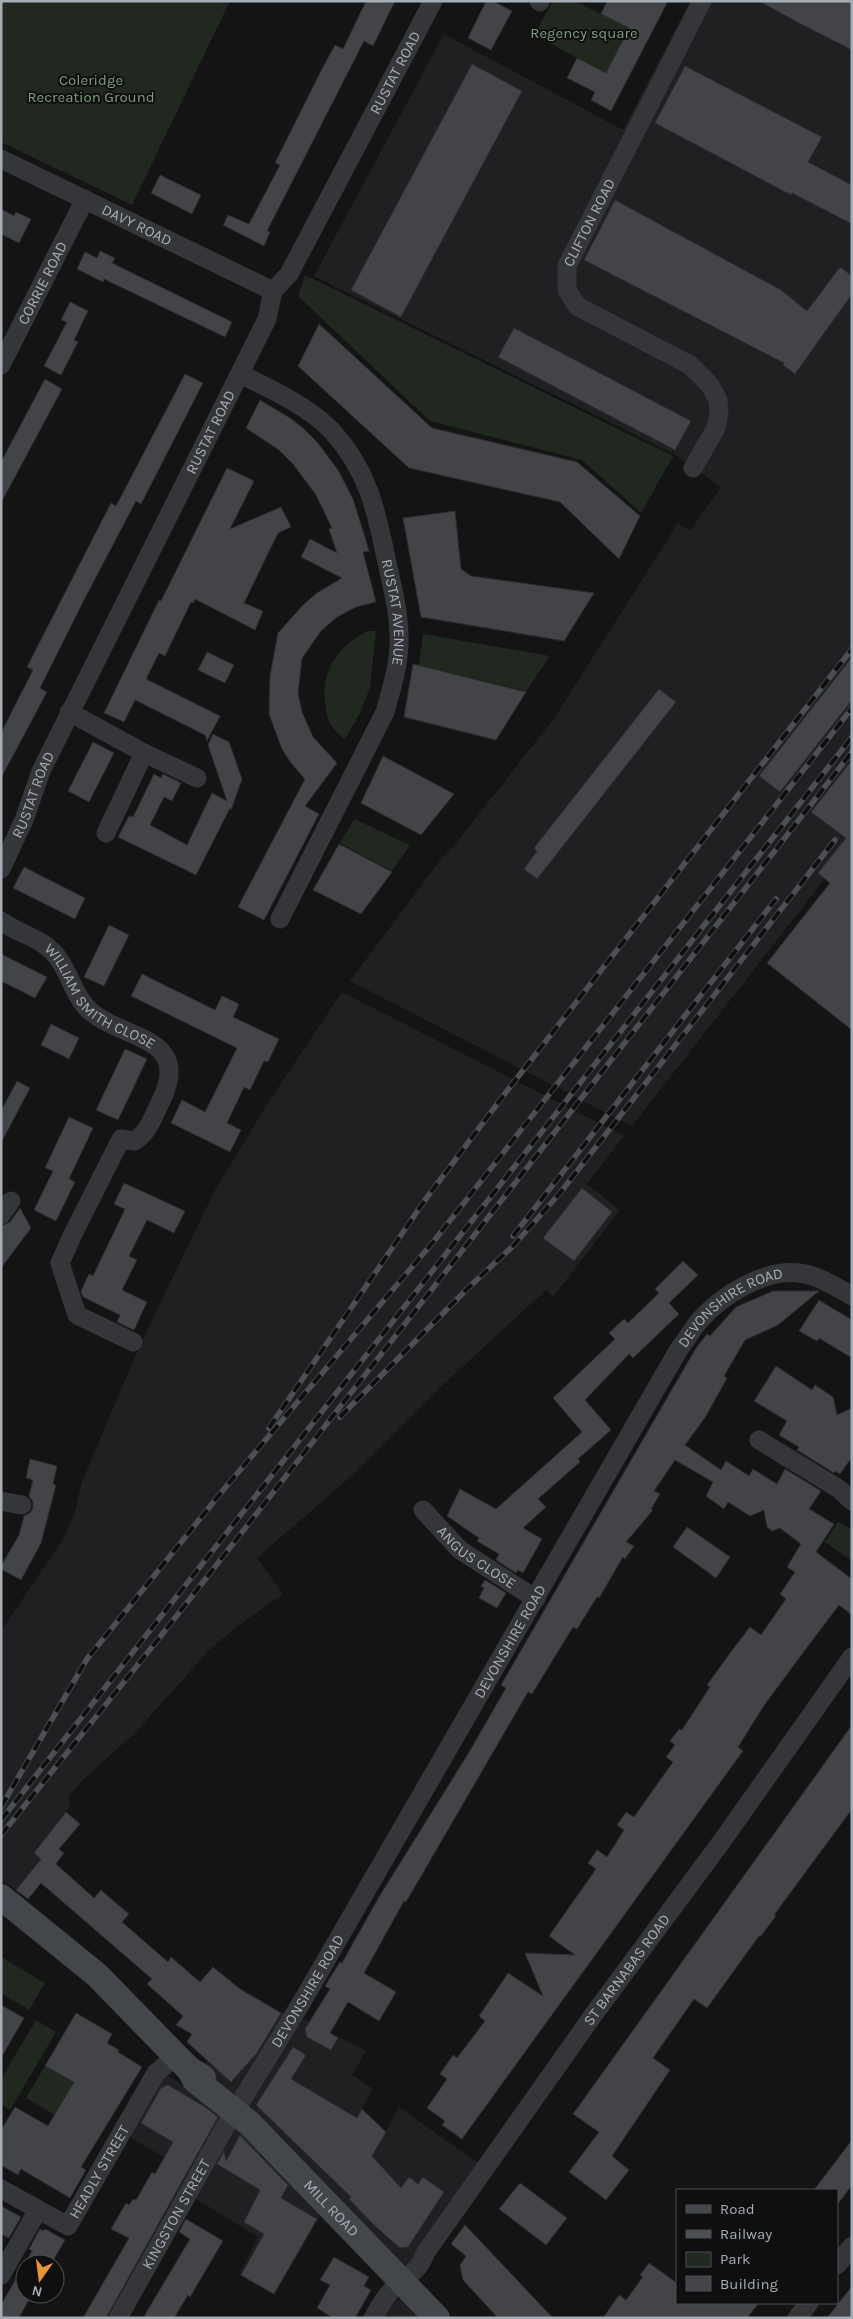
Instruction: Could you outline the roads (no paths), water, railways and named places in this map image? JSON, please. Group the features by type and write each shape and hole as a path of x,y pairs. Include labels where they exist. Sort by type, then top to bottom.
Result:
{"street":[{"name":"RUSTAT ROAD","path":"1,869 24,820 40,771 267,319 273,291 289,274 433,1"},
{"name":"CLIFTON ROAD","path":"693,468 708,444 718,420 718,400 710,384 690,365 577,306 567,290 567,266 702,1"},
{"name":"DAVY ROAD","path":"1,159 273,291"},
{"name":"CORRIE ROAD","path":"1,366 85,199"},
{"name":"RUSTAT AVENUE","path":"240,374 288,398 332,431 358,464 375,504 399,624 399,647 394,681 385,712 280,919"},
{"path":"70,712 144,753 197,778"},
{"path":"106,833 144,753"},
{"name":"WILLIAM SMITH CLOSE","path":"1,921 44,943 58,957 80,999 90,1010 157,1046 168,1063 169,1081 144,1136 134,1141 121,1139 60,1263 77,1315 133,1342"},
{"name":"DEVONSHIRE ROAD","path":"228,2114 303,2000 679,1349 700,1320 743,1285 777,1273 800,1273 816,1278 852,1296"},
{"path":"759,1440 839,1489 852,1501"},
{"path":"1,1501 22,1506"},
{"name":"ANGUS CLOSE","path":"423,1510 460,1550 536,1598"},
{"name":"ST BARNABAS ROAD","path":"373,2318 383,2300 401,2281 414,2273 594,2014 722,1841 852,1657"},
{"name":"MILL ROAD","path":"1,1897 97,1975 182,2063 215,2089 228,2114 437,2318"},
{"name":"HEADLY STREET","path":"38,2210 68,2226 156,2073 182,2063"},
{"name":"KINGSTON STREET","path":"118,2318 228,2114"},
{"path":"1,2189 38,2210 1,2275"},
{"path":"838,2264 852,2246"},
{"path":"797,2318 807,2304"}],"railway":[{"path":"269,1428 425,1200 510,1087 852,649"},
{"path":"1,1807 87,1659 224,1489 434,1241 852,708"},
{"path":"1,1820 852,737"},
{"path":"1,1835 164,1632 852,752"},
{"path":"340,1417 467,1289 514,1245 560,1193 835,840"},
{"path":"513,1236 776,899"}],"park label":[{"name":"Regency square","path":"584,33"},
{"name":"Coleridge Recreation Ground","path":"91,88"}]}
